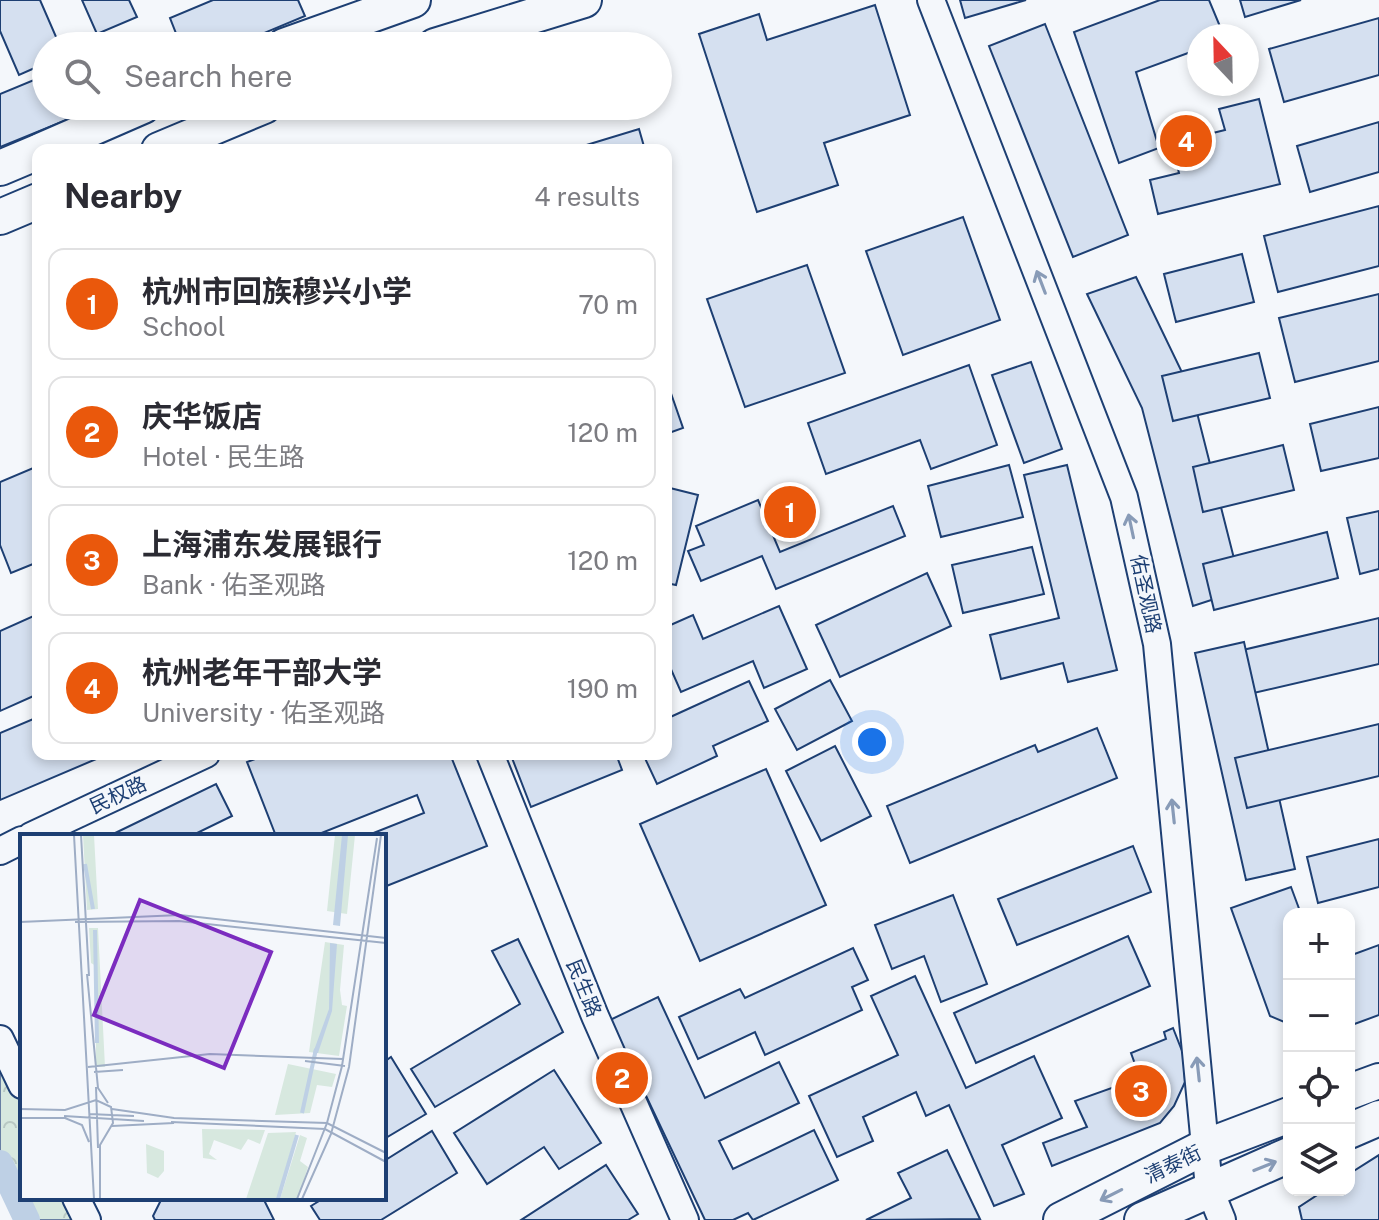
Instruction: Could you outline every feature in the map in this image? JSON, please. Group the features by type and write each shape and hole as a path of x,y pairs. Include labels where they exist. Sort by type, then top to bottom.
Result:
{"main road":[{"path":"323,32 413,0"},
{"path":"480,32 584,0"},
{"path":"56,144 111,120"},
{"path":"173,144 231,120"},
{"path":"0,168 32,154"},
{"path":"0,217 32,204"},
{"path":"1355,1090 1379,1081"},
{"name":"清泰街","path":"1061,1220 1205,1147 1283,1117"},
{"path":"1355,1128 1379,1118"},
{"name":"清泰街","path":"1142,1220 1283,1157"}],"street":[{"name":"佑圣观路","path":"931,0 1124,497 1157,644 1209,1188 1222,1220"},
{"name":"民权路","path":"35,834 193,760"},
{"name":"民生路","path":"492,760 595,1016 685,1220"},
{"path":"0,851 20,841"},
{"path":"0,1039 20,1081"},
{"path":"77,1200 87,1220"}],"green space":[{"path":"0,1037 20,1079 20,1200 78,1200 88,1220 15,1220 0,1185"}],"building":[{"path":"0,0 40,0 54,32 32,32 32,69 19,75 0,31"},
{"path":"82,0 129,0 137,17 96,32"},
{"path":"213,0 298,0 305,16 267,32 176,32 170,18"},
{"path":"960,0 1026,0 965,18"},
{"path":"1160,0 1209,0 1219,24 1187,24 1187,53 1136,72 1159,148 1119,163 1074,32"},
{"path":"1240,0 1301,0 1245,17"},
{"path":"875,5 910,115 824,143 838,185 757,212 699,34 759,14 767,40"},
{"path":"1379,18 1379,75 1284,102 1269,49"},
{"path":"1045,24 1128,235 1073,257 989,46"},
{"path":"32,81 32,120 67,120 0,147 0,94"},
{"path":"1259,99 1280,184 1158,214 1150,180 1179,173 1172,143 1225,130 1219,109"},
{"path":"1379,122 1379,172 1310,192 1297,146"},
{"path":"639,129 643,144 590,144"},
{"path":"1379,206 1379,266 1278,292 1264,236"},
{"path":"963,217 1000,320 903,355 866,251"},
{"path":"1242,254 1254,302 1176,322 1164,274"},
{"path":"807,265 845,373 745,407 707,299"},
{"path":"1136,277 1192,393 1242,590 1193,606 1142,408 1087,294"},
{"path":"1379,294 1379,361 1295,382 1279,318"},
{"path":"1259,353 1270,398 1173,421 1162,376"},
{"path":"1031,362 1062,449 1024,463 992,375"},
{"path":"969,365 997,445 931,469 920,440 826,474 808,423"},
{"path":"672,396 683,428 672,432"},
{"path":"1379,407 1379,458 1321,471 1310,424"},
{"path":"1283,445 1294,490 1203,512 1193,467"},
{"path":"1009,465 1023,517 941,537 928,486"},
{"path":"1067,465 1117,670 1068,682 1063,663 1001,679 990,635 1059,618 1024,475"},
{"path":"32,469 32,564 11,573 0,545 0,482"},
{"path":"672,488 698,495 676,585 672,584"},
{"path":"758,500 780,552 893,506 905,536 776,589 762,556 701,581 688,551 704,545 696,526"},
{"path":"1379,511 1379,569 1360,574 1347,518"},
{"path":"1327,532 1338,578 1214,610 1203,564"},
{"path":"1032,547 1044,594 963,613 952,565"},
{"path":"927,573 951,626 840,677 816,625"},
{"path":"779,606 807,669 764,688 753,661 681,692 672,672 672,624 693,615 703,639"},
{"path":"32,617 32,697 0,711 0,631"},
{"path":"1379,618 1379,664 1223,700 1213,657"},
{"path":"1244,642 1295,869 1246,880 1195,653"},
{"path":"830,680 852,721 797,750 775,709"},
{"path":"749,681 768,721 713,746 717,756 657,784 646,760 672,760 672,716"},
{"path":"32,720 32,760 94,760 0,800 0,733"},
{"path":"1379,724 1379,776 1247,808 1235,758"},
{"path":"1097,728 1117,778 910,863 887,806 1035,745 1038,752"},
{"path":"835,746 871,816 821,841 786,771"},
{"path":"452,760 487,846 386,886 386,834 371,834 424,813 417,795 319,834 275,834 247,762"},
{"path":"513,760 618,760 622,770 531,807"},
{"path":"766,769 826,905 700,961 640,824"},
{"path":"216,784 232,816 195,834 113,834"},
{"path":"1379,839 1379,887 1318,903 1307,857"},
{"path":"1133,846 1151,892 1017,945 998,899"},
{"path":"1291,887 1299,908 1283,908 1283,1021 1270,1016 1231,908"},
{"path":"953,895 987,984 941,1002 924,956 892,969 875,925"},
{"path":"1128,936 1150,986 976,1063 954,1013"},
{"path":"518,939 563,1032 435,1107 411,1069 520,1004 492,951"},
{"path":"1379,945 1379,1015 1355,1024 1355,980 1355,954"},
{"path":"853,948 868,980 852,987 862,1010 765,1055 755,1032 698,1059 679,1017 740,989 745,998"},
{"path":"915,976 966,1088 1034,1056 1062,1118 1002,1145 1024,1194 994,1206 949,1105 926,1116 916,1092 863,1117 873,1141 837,1157 809,1096 898,1055 871,996"},
{"path":"658,997 705,1098 779,1062 799,1103 719,1141 733,1169 814,1130 838,1180 753,1220 748,1213 733,1220 705,1220 610,1020"},
{"path":"1173,1028 1184,1056 1185,1082 1174,1106 1160,1123 1052,1166 1043,1143 1087,1127 1075,1101 1140,1078 1131,1053 1166,1039 1164,1032"},
{"path":"391,1057 426,1114 386,1138 386,1061"},
{"path":"554,1070 601,1143 559,1169 544,1147 487,1184 454,1133"},
{"path":"432,1131 457,1173 381,1220 320,1220 311,1206 321,1200 386,1200 386,1160"},
{"path":"947,1150 980,1219 866,1220 911,1198 898,1173"},
{"path":"1379,1155 1379,1220 1302,1220 1299,1207 1316,1196 1355,1196 1355,1170"},
{"path":"606,1165 638,1214 628,1220 521,1220"},
{"path":"161,1200 264,1200 274,1220 155,1220 153,1216"}],"waterway":[{"path":"0,1163 27,1220"}],"place":[{"name":"杭州老年干部大学","path":"1186,141"},
{"name":"杭州市回族穆兴小学","path":"790,512"},
{"name":"庆华饭店","path":"622,1078"},
{"name":"上海浦东发展银行","path":"1141,1091"}]}
